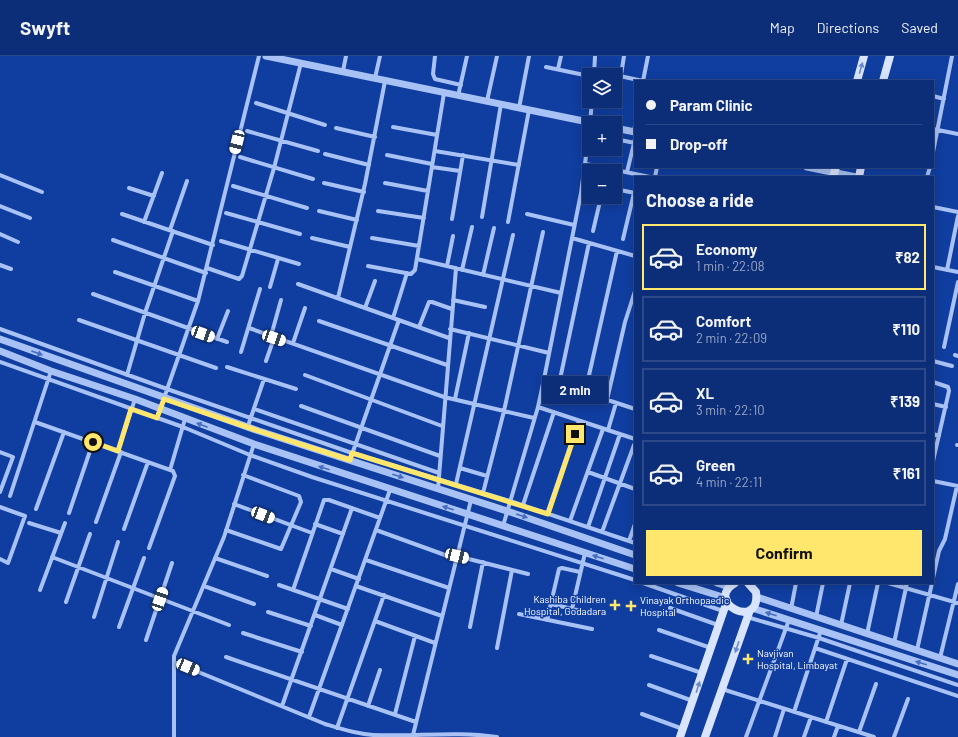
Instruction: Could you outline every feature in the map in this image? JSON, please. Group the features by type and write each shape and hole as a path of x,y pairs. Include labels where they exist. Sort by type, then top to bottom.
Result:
{"main road":[{"path":"857,80 864,56"},
{"path":"883,80 890,56"},
{"path":"682,733 732,585"},
{"path":"705,737 757,590"},
{"path":"726,600 730,607 736,611 750,611"}],"street":[{"path":"157,418 198,301 214,244 227,183 259,56"},
{"path":"266,56 582,121"},
{"path":"343,71 346,56"},
{"path":"376,78 380,56"},
{"path":"435,56 433,74 435,79 461,85"},
{"path":"458,96 467,56"},
{"path":"487,102 497,56"},
{"path":"519,108 529,56"},
{"path":"558,69 561,56"},
{"path":"594,68 595,56"},
{"path":"622,68 624,56"},
{"path":"643,80 648,56"},
{"path":"934,148 944,99 950,56"},
{"path":"113,240 164,258 240,279 282,141 301,63"},
{"path":"546,67 582,74"},
{"path":"622,76 638,80"},
{"path":"338,298 364,192 385,80"},
{"path":"368,266 413,273 417,259 444,93"},
{"path":"934,96 944,99"},
{"path":"256,104 325,126"},
{"path":"482,217 501,104"},
{"path":"508,222 529,110"},
{"path":"393,127 437,135"},
{"path":"336,128 375,137"},
{"path":"934,129 958,134"},
{"path":"248,131 318,151"},
{"path":"622,131 634,136"},
{"path":"622,138 634,136"},
{"path":"627,172 634,140"},
{"path":"435,150 519,165"},
{"path":"325,154 369,165"},
{"path":"387,155 460,171"},
{"path":"452,219 463,155"},
{"path":"586,164 587,156"},
{"path":"240,158 313,179"},
{"path":"812,168 852,176"},
{"path":"622,171 645,176"},
{"path":"144,222 162,173"},
{"path":"0,175 42,192"},
{"path":"127,375 187,181"},
{"path":"324,183 364,192"},
{"path":"385,183 428,191"},
{"path":"233,186 307,208"},
{"path":"503,526 538,407 582,186"},
{"path":"129,188 154,196"},
{"path":"622,190 634,193 623,239"},
{"path":"593,231 599,204"},
{"path":"0,206 30,218"},
{"path":"934,207 958,212"},
{"path":"319,211 357,220"},
{"path":"378,211 424,218"},
{"path":"226,213 300,234"},
{"path":"122,214 214,244"},
{"path":"527,214 574,225"},
{"path":"947,270 958,216"},
{"path":"462,270 472,226"},
{"path":"483,275 494,228"},
{"path":"483,493 504,411 543,232"},
{"path":"0,234 18,242"},
{"path":"456,484 513,235"},
{"path":"447,266 454,236"},
{"path":"312,238 350,247"},
{"path":"372,238 419,246"},
{"path":"572,238 634,256"},
{"path":"221,241 278,259 300,264"},
{"path":"559,384 589,243"},
{"path":"585,393 617,251"},
{"path":"270,287 278,259"},
{"path":"417,259 561,293"},
{"path":"0,265 11,269"},
{"path":"934,267 958,272"},
{"path":"438,489 444,397 456,268"},
{"path":"115,272 198,301"},
{"path":"392,318 407,273"},
{"path":"365,308 375,281"},
{"path":"944,347 958,282"},
{"path":"298,284 449,338"},
{"path":"241,352 260,289"},
{"path":"93,294 227,342"},
{"path":"607,400 625,322 634,294"},
{"path":"266,361 281,300"},
{"path":"453,300 485,307"},
{"path":"419,327 429,302 452,309"},
{"path":"293,343 305,308"},
{"path":"217,339 228,310"},
{"path":"79,320 216,368"},
{"path":"351,456 399,320"},
{"path":"319,321 447,365"},
{"path":"248,328 444,397 534,418"},
{"path":"0,329 251,418 438,489 507,511 634,556"},
{"path":"450,329 549,353"},
{"path":"455,399 469,333"},
{"path":"0,339 164,399 248,426 351,456 456,484 634,543"},
{"path":"0,352 135,399 254,444 390,490 634,569"},
{"path":"934,361 952,366"},
{"path":"0,362 183,427 250,455 386,501 634,580"},
{"path":"227,367 296,389"},
{"path":"10,496 51,371"},
{"path":"305,375 370,401 442,426"},
{"path":"248,426 264,379"},
{"path":"544,379 634,408"},
{"path":"934,382 949,389 934,457"},
{"path":"96,522 120,452 135,399"},
{"path":"608,430 616,403"},
{"path":"934,404 946,407"},
{"path":"301,406 440,456"},
{"path":"538,407 634,439"},
{"path":"254,409 439,473"},
{"path":"523,506 554,412"},
{"path":"170,470 185,419"},
{"path":"548,514 580,421"},
{"path":"35,422 175,473 149,548"},
{"path":"570,521 603,429"},
{"path":"36,509 64,432"},
{"path":"588,527 620,434"},
{"path":"934,434 939,436"},
{"path":"69,513 93,442"},
{"path":"174,737 174,656 226,530 254,444"},
{"path":"602,532 634,445"},
{"path":"0,452 13,457 0,492"},
{"path":"124,529 148,462"},
{"path":"460,468 487,476"},
{"path":"588,472 634,488"},
{"path":"226,530 281,549 302,502 301,498 243,475"},
{"path":"934,481 957,486 946,539 939,551 934,574"},
{"path":"309,717 390,490"},
{"path":"292,590 324,500 380,518"},
{"path":"413,735 471,500"},
{"path":"234,504 312,533"},
{"path":"0,507 25,516 8,563 0,559"},
{"path":"282,706 352,508"},
{"path":"29,523 61,534"},
{"path":"40,590 65,523"},
{"path":"315,524 343,534"},
{"path":"629,541 634,527"},
{"path":"376,530 457,558 483,562 528,574"},
{"path":"66,602 90,534"},
{"path":"94,617 118,542"},
{"path":"572,609 585,553"},
{"path":"52,557 229,625"},
{"path":"119,627 144,558"},
{"path":"215,558 267,576"},
{"path":"366,560 449,588"},
{"path":"470,627 483,562"},
{"path":"146,640 172,563"},
{"path":"547,620 559,569 562,568 580,572"},
{"path":"331,569 359,579"},
{"path":"497,648 512,570"},
{"path":"646,584 723,610"},
{"path":"681,584 726,600"},
{"path":"791,609 796,584"},
{"path":"816,617 823,584"},
{"path":"841,625 850,584"},
{"path":"867,634 878,584"},
{"path":"892,584 956,602"},
{"path":"894,643 907,584"},
{"path":"917,650 932,584"},
{"path":"940,658 956,602 958,584"},
{"path":"279,585 348,609"},
{"path":"204,586 254,604"},
{"path":"356,586 442,616"},
{"path":"757,590 791,609 958,664"},
{"path":"337,728 384,595"},
{"path":"551,604 590,613"},
{"path":"670,608 718,625"},
{"path":"750,611 789,620 958,675"},
{"path":"750,611 786,628 958,685"},
{"path":"268,612 311,626"},
{"path":"519,614 592,629"},
{"path":"315,615 342,625"},
{"path":"746,737 789,620"},
{"path":"375,621 435,643"},
{"path":"660,630 711,648"},
{"path":"794,712 821,630"},
{"path":"243,633 302,652"},
{"path":"395,714 415,636"},
{"path":"815,648 958,696"},
{"path":"651,656 703,673"},
{"path":"226,657 416,722"},
{"path":"826,722 847,659"},
{"path":"174,662 337,728 374,735 456,734 497,737"},
{"path":"368,706 380,670"},
{"path":"859,732 876,684"},
{"path":"649,685 694,701"},
{"path":"722,689 859,732 864,736 874,737"},
{"path":"894,737 908,699"},
{"path":"774,737 784,709"},
{"path":"642,714 682,733"},
{"path":"804,737 811,717"},
{"path":"834,737 838,726"}],"place":[{"name":"Kashiba Children Hospital, Godadara","path":"615,605"},
{"name":"Vinayak Orthopaedic Hospital","path":"631,606"},
{"name":"Navjivan Hospital, Limbayat","path":"748,659"}],"route":[{"path":"93,442 118,451 131,409 157,418 164,399 350,460 352,453 438,480 456,484 548,514 575,434"}]}
